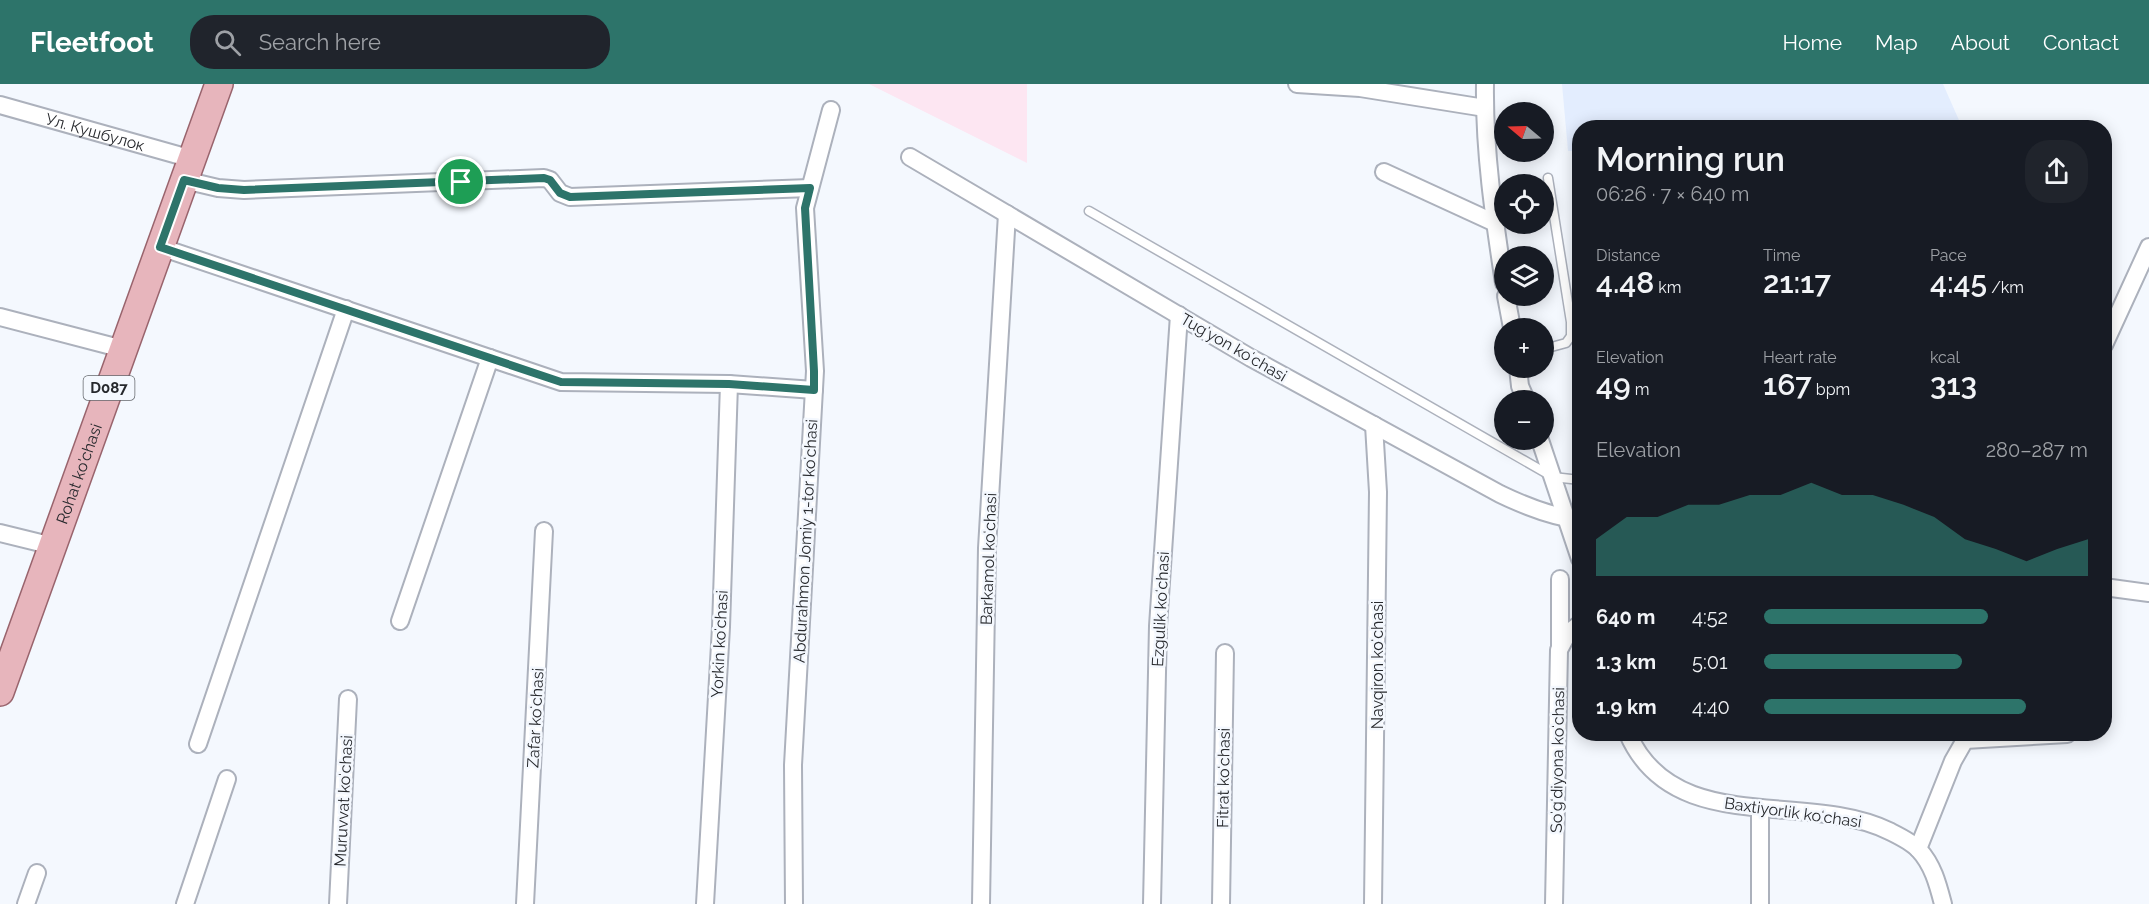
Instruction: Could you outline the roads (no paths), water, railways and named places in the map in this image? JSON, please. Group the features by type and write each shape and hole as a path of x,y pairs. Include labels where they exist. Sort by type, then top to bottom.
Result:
{"main road":[{"name":"Rohat ko'chasi","path":"0,692 219,84"}],"street":[{"path":"1297,84 1360,88 1485,108"},
{"path":"1485,84 1494,212"},
{"name":"Ул. Кушбулок","path":"0,105 188,170 218,188 244,190 544,178 550,180 560,193 570,197 810,188"},
{"name":"Abdurahmon Jomiy 1-tor koʻchasi","path":"794,904 793,765 814,390 805,208 831,110"},
{"name":"Tugʻyon koʻchasi","path":"910,158 1251,358 1500,494 1522,504 1572,519"},
{"path":"1384,172 1494,223"},
{"name":"Barkamol koʻchasi","path":"981,904 987,548 1007,214"},
{"path":"160,247 561,382 729,384 814,390"},
{"path":"2112,328 2149,247"},
{"path":"198,744 346,309"},
{"name":"Ezgulik koʻchasi","path":"1152,904 1158,626 1179,315"},
{"path":"0,317 123,349"},
{"path":"400,621 490,358"},
{"name":"Yorkin koʻchasi","path":"705,904 721,627 729,384"},
{"name":"Navqiron koʻchasi","path":"1374,425 1378,515 1374,904"},
{"path":"1544,450 1553,477 1572,517"},
{"name":"Zafar koʻchasi","path":"525,904 544,531"},
{"path":"0,533 52,546"},
{"name":"Soʻgʻdiyona koʻchasi","path":"1554,904 1560,579"},
{"path":"2112,588 2149,593"},
{"path":"1559,650 1572,630"},
{"name":"Fitrat koʻchasi","path":"1221,904 1225,653"},
{"name":"Muruvvat koʻchasi","path":"338,904 348,699"},
{"name":"Baxtiyorlik koʻchasi","path":"1632,741 1642,760 1666,782 1678,789 1710,800 1856,819 1878,826 1918,849 1936,878 1943,904"},
{"path":"1918,849 1953,761 1957,741"},
{"path":"185,904 227,779"},
{"path":"1760,808 1760,904"},
{"path":"26,904 37,873"}],"lane":[{"path":"1089,211 1553,477 1572,479"},
{"path":"1554,216 1571,322 1571,336 1566,343 1554,346"}]}
